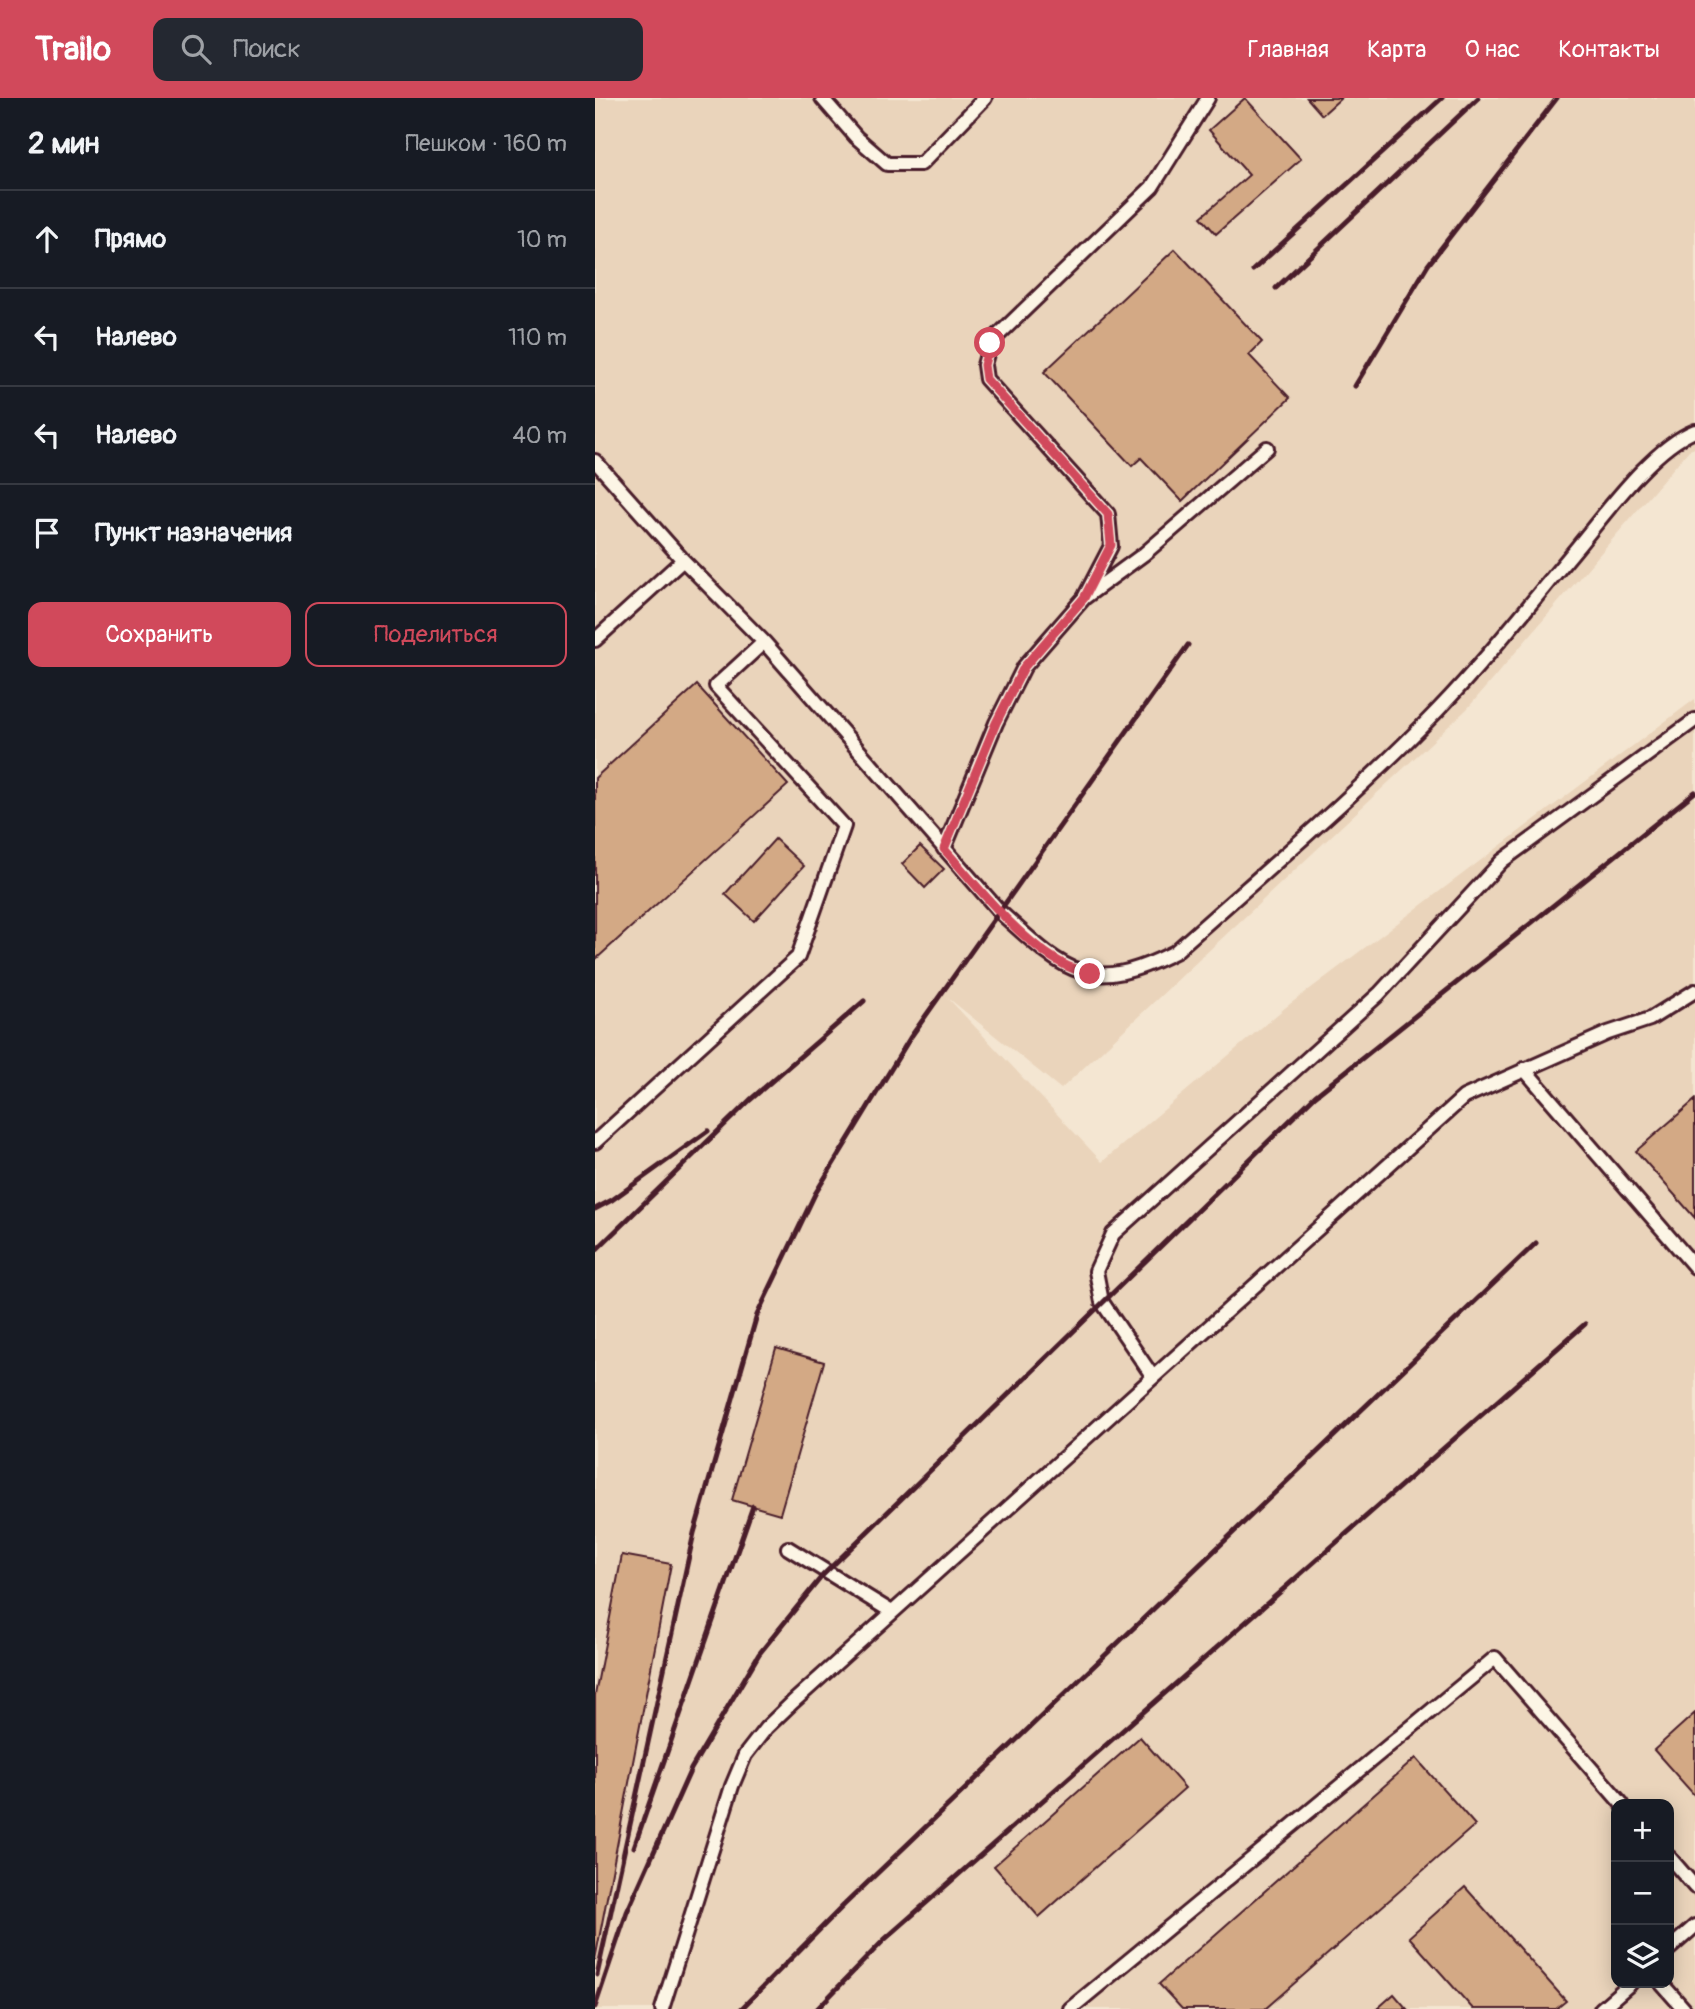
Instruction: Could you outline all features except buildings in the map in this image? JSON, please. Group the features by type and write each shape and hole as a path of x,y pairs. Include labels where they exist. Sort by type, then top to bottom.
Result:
{"lane":[{"path":"822,98 856,137 887,164 921,164 985,98"},
{"path":"1084,598 1111,545 1108,514 986,379 984,365 990,343 1152,187 1207,98"},
{"path":"595,461 683,560 764,642 1000,912 1042,950 1066,966 1090,974 1118,975 1144,967 1175,952 1334,809 1435,712 1486,657 1660,453 1695,431"},
{"path":"944,849 996,723 1024,667 1084,598 1144,554 1268,448"},
{"path":"595,640 683,560"},
{"path":"595,1142 798,957 843,826 716,687 764,642"},
{"path":"1153,1377 1102,1302 1096,1271 1113,1234 1379,994 1502,861 1695,720"},
{"path":"662,2009 732,1786 745,1755 766,1728 1464,1097 1608,1033 1650,1018 1695,991"},
{"path":"1524,1069 1695,1267"},
{"path":"788,1548 892,1612"},
{"path":"1070,2009 1495,1658 1618,1799"},
{"path":"1673,1862 1695,1887"},
{"path":"1674,1945 1695,1926"},
{"path":"1601,2009 1625,1988"},
{"path":"1665,1988 1684,2009"}],"shaded area":[{"path":"595,98 1695,98 1695,448 1689,450 1467,709 1061,1089 947,997 1102,1162 1286,1007 1695,699 1695,2009 595,2009"}],"railway":[{"path":"1253,270 1442,98"},
{"path":"1276,288 1478,98"},
{"path":"1355,386 1428,265 1557,98"},
{"path":"597,1975 694,1533 757,1315 815,1194 910,1038 1188,645"},
{"path":"595,2007 627,1912 691,1769 759,1654 823,1575 1315,1096 1695,792"},
{"path":"595,1251 750,1100 864,1001"},
{"path":"595,1209 612,1200 708,1131"},
{"path":"741,2009 844,1905 1536,1243"},
{"path":"817,2009 884,1940 1585,1324"},
{"path":"634,1847 753,1506"}],"route":[{"path":"990,343 984,365 986,379 1108,514 1111,545 1084,598 1024,667 996,723 944,849 1000,912 1042,950 1066,966 1090,974"}]}
